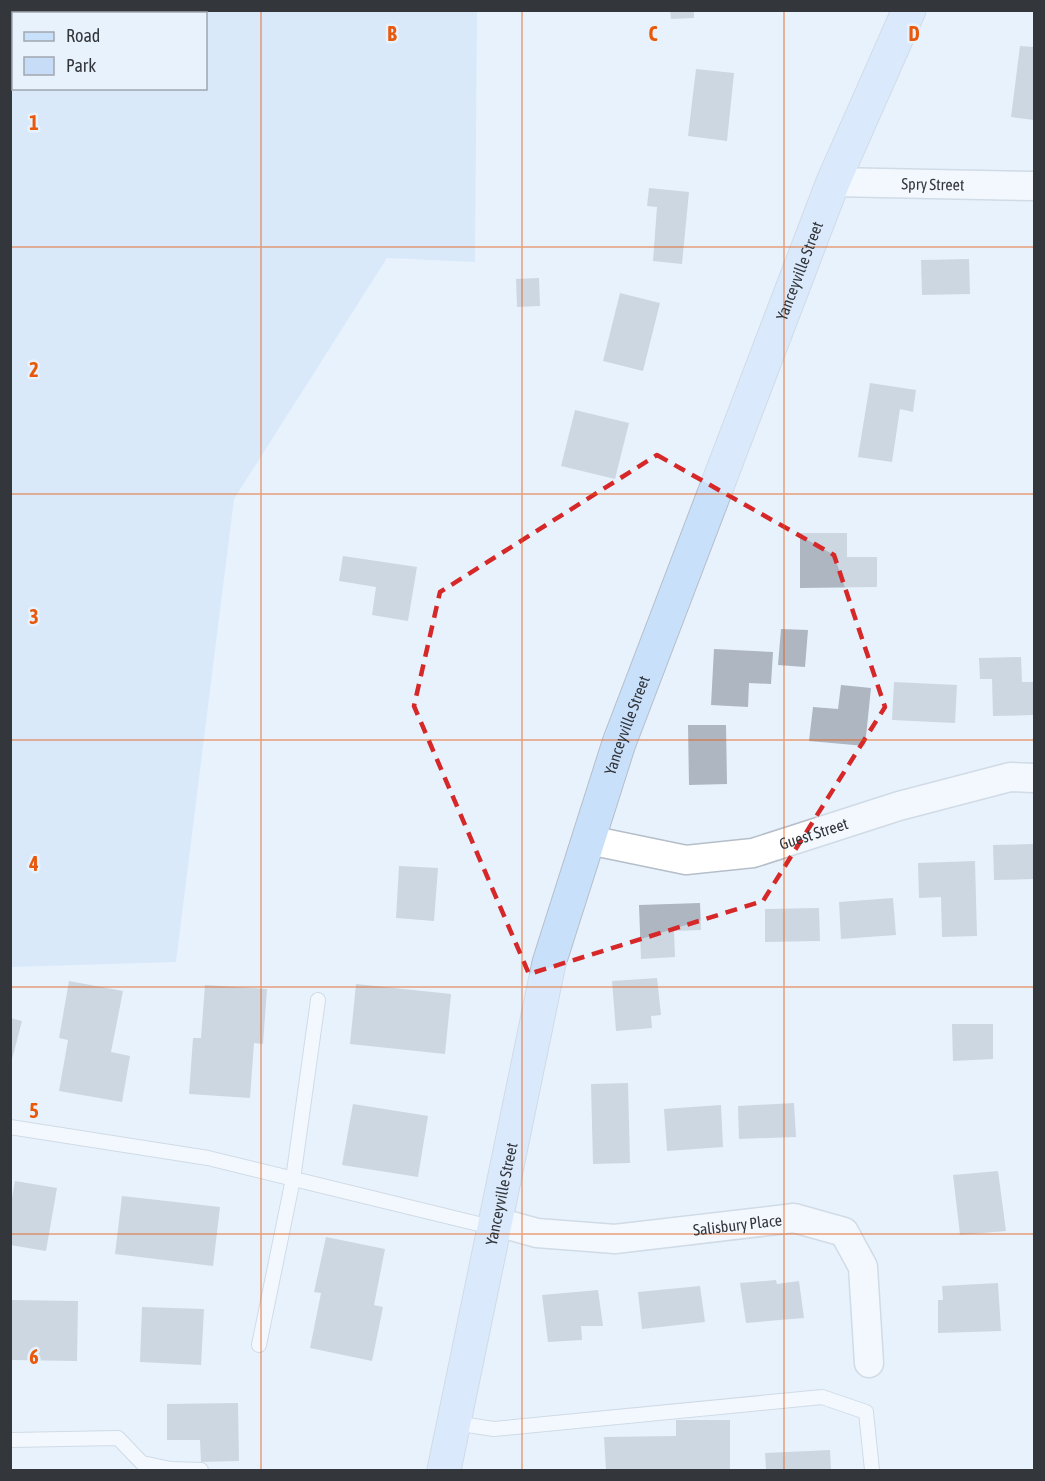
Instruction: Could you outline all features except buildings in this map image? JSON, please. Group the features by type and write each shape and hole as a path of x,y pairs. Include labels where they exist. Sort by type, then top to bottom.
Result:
{"main road":[{"name":"Yanceyville Street","path":"444,1470 549,963 622,735 833,182 909,10"}],"street":[{"name":"Spry Street","path":"833,182 1035,186"},
{"name":"Guest Street","path":"589,840 686,860 753,853 898,806 1010,777 1035,778"},
{"name":"Salisbury Place","path":"496,1225 537,1233 615,1239 794,1218 844,1232 863,1268 869,1363"}],"lane":[{"path":"259,1345 293,1179 318,1000"},
{"path":"10,1127 208,1158 496,1225"},
{"path":"454,1423 494,1429 822,1397 866,1412 872,1470"},
{"path":"10,1440 118,1438 139,1467 201,1470"}],"highlighted area":[{"path":"657,455 834,555 885,707 763,901 529,974 414,706 440,592"}],"green space":[{"path":"10,11 477,11 475,262 387,258 234,499 176,962 11,967"}]}
